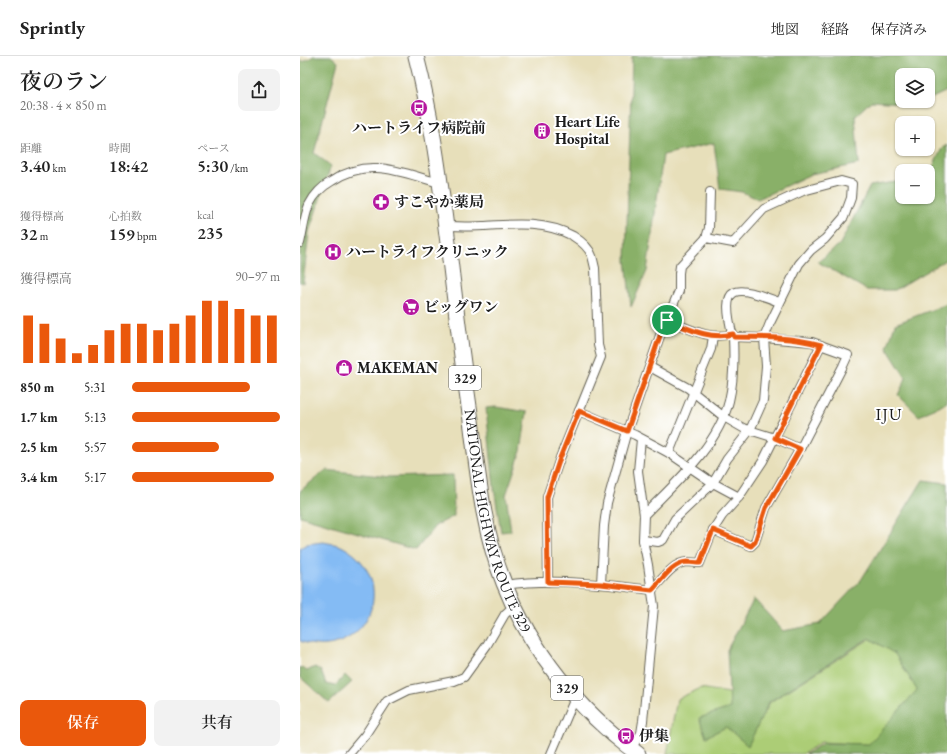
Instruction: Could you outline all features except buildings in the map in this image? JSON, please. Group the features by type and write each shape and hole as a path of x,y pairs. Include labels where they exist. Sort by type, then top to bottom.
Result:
{"highway":[{"name":"NATIONAL HIGHWAY ROUTE 329","path":"416,56 432,130 446,226 462,360 486,527 494,556 514,606 555,673 575,698 602,726 632,752"}],"street":[{"path":"300,243 302,220 315,196 324,186 347,172 369,167 389,169 440,183"},
{"path":"643,540 658,542 663,540 675,519 713,483 726,459 750,430 763,401 766,366 764,338 799,264 811,250 825,239 844,217 852,198 852,184 841,181 803,191 764,209 733,243 706,238"},
{"path":"601,584 604,526 607,503 627,431 661,333 679,291 680,266 706,238 709,228 710,192"},
{"path":"446,226 506,224 540,225 563,231 581,241 592,255 598,345 601,357 560,458 547,497 548,582"},
{"path":"644,515 690,467 716,434 724,417 730,401 732,386 733,336 728,303 730,295 738,291 749,292 780,302"},
{"path":"667,320 700,333 713,336 733,336 812,342 848,355 800,449 766,508 755,542 751,546 713,530"},
{"path":"669,453 711,349 713,336"},
{"path":"652,590 671,569 678,564 687,562 700,563 713,530 722,516 739,497 763,461 821,345"},
{"path":"650,367 693,392 724,417 743,428 775,438 800,449"},
{"path":"579,411 627,431 669,453 713,483 739,497"},
{"path":"632,752 641,733 643,721 654,606 643,540 644,515 638,471 641,439"},
{"path":"505,585 548,582 601,584 652,590"},
{"path":"348,754 364,735 387,701 409,690 454,681 464,677 487,645 505,614 514,606"},
{"path":"551,754 575,698"}],"green space":[{"path":"314,56 331,56 338,62 314,153 331,166 309,232 303,283 300,282 300,60 303,62"},
{"path":"632,56 947,56 947,91 935,97 935,68 895,68 895,102 871,101 855,116 859,164 811,174 758,199 742,192 720,189 714,143 663,155 647,271 631,307 626,260"},
{"path":"947,145 947,259 895,290 867,290 818,262 840,244 870,186 895,182 895,204 935,204 934,164 942,148"},
{"path":"947,304 947,402 919,416 898,395 906,378 887,348 895,324"},
{"path":"496,407 527,412 521,451 506,495 511,531 501,532 494,488 486,408"},
{"path":"326,470 390,477 453,475 454,516 435,526 416,550 300,516 300,491"},
{"path":"923,480 947,483 947,754 806,754 823,743 869,744 917,690 895,654 869,638 769,702 748,746 726,727 706,737 699,718 730,708 727,650 754,599 783,631 820,624 861,580"},
{"path":"913,598 947,627 895,746 821,742 803,754 667,754 677,699 701,688 728,693 764,714 770,702 868,640"},
{"path":"300,667 307,671 315,667 321,671 326,684 335,686 345,675 352,682 329,703 300,677"}],"water":[{"path":"323,542 342,546 359,559 370,575 373,592 371,609 364,624 352,635 337,643 319,645 300,641 300,548 307,544"}],"place":[{"name":"ハートライフ病院前","path":"419,108"},
{"name":"Heart Life Hospital","path":"542,131"},
{"name":"すこやか薬局","path":"381,202"},
{"name":"ハートライフクリニック","path":"333,252"},
{"name":"ビッグワン","path":"411,307"},
{"name":"MAKEMAN","path":"344,368"},
{"name":"伊集","path":"626,736"}],"district":[{"name":"IJU","path":"889,414"}],"route":[{"path":"667,320 700,333 713,336 726,336 733,334 734,337 812,342 821,345 775,438 800,449 766,508 755,542 751,546 713,530 700,563 687,562 678,564 671,569 652,590 601,584 548,582 547,497 560,458 579,411 602,422 627,431 661,333 667,320"}]}
